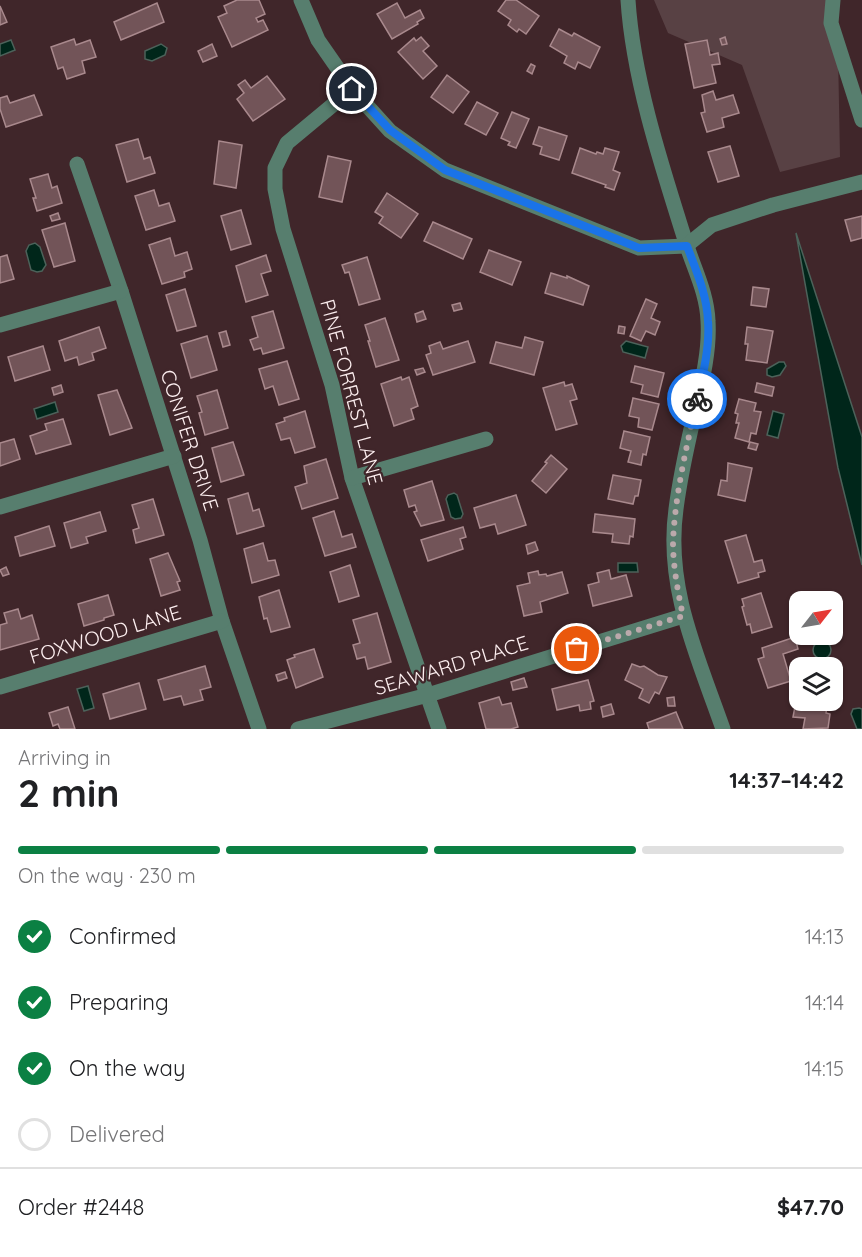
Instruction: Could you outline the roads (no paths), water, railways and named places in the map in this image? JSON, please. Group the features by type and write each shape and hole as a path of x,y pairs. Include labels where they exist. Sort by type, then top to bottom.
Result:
{"street":[{"path":"301,0 318,40 352,89 390,130 445,170 639,248 687,246 712,225 862,182"},
{"path":"833,0 831,23 862,120"},
{"path":"625,1 640,85 687,246 701,282 708,322 700,386 676,510 674,553 676,580 683,616 723,729"},
{"name":"PINE FORREST LANE","path":"352,89 287,143 275,168 275,189 283,229 332,385 352,478 439,729"},
{"name":"CONIFER DRIVE","path":"77,164 122,291 174,456 222,621 259,729"},
{"path":"0,325 122,291"},
{"path":"352,478 486,439"},
{"path":"0,507 174,456"},
{"name":"SEAWARD PLACE","path":"298,729 428,695 683,616"},
{"name":"FOXWOOD LANE","path":"0,687 222,621"}]}
